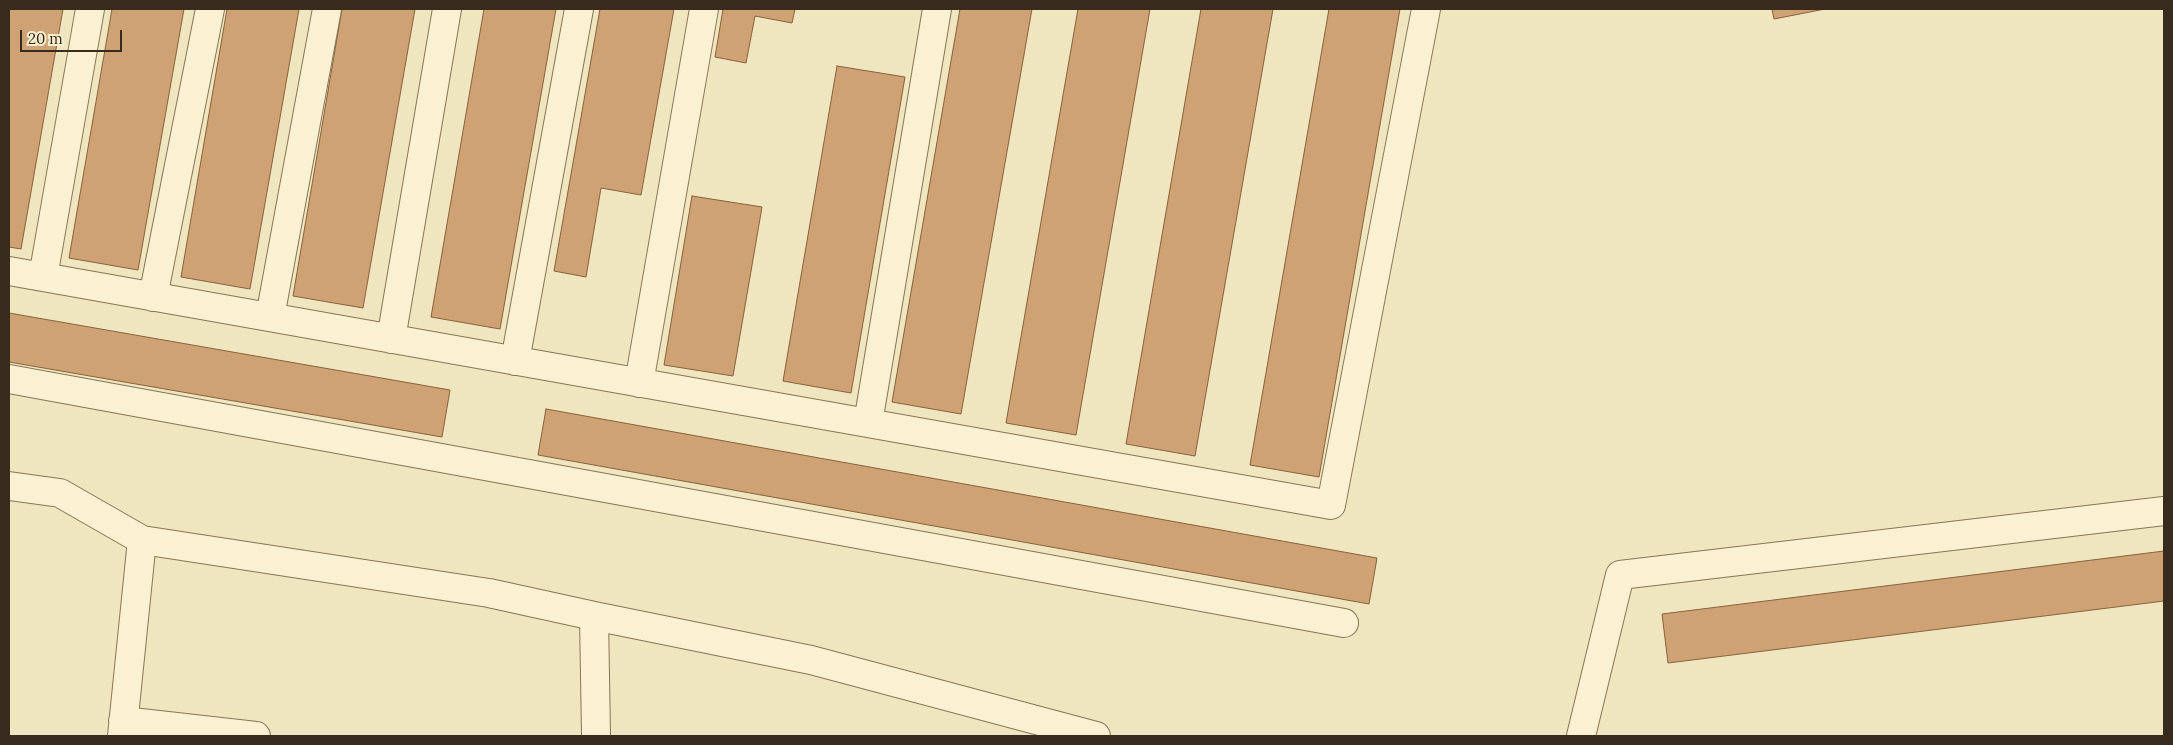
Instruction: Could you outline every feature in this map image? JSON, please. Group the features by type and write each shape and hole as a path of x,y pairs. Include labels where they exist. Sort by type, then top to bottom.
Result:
{"lane":[{"path":"43,277 90,9"},
{"path":"153,297 210,9"},
{"path":"270,317 327,9"},
{"path":"391,339 447,9"},
{"path":"515,361 579,9"},
{"path":"639,383 704,9"},
{"path":"868,424 937,9"},
{"path":"9,271 1331,506 1426,9"},
{"path":"9,379 1344,622"},
{"path":"9,486 60,493 142,540 490,593 811,660 1096,736"},
{"path":"1581,736 1620,575 2164,511"},
{"path":"142,540 122,729 256,736"},
{"path":"594,616 596,736"}],"building":[{"path":"9,9 63,9 21,249 9,247"},
{"path":"112,9 184,9 138,270 69,258"},
{"path":"227,9 299,9 250,289 181,277"},
{"path":"342,9 415,9 363,308 293,296"},
{"path":"484,9 556,9 500,329 431,317"},
{"path":"600,9 674,9 641,195 601,188 586,277 554,271"},
{"path":"723,9 795,9 792,23 755,16 746,63 715,57"},
{"path":"960,9 1032,9 961,414 892,402"},
{"path":"1078,9 1150,9 1076,435 1006,423"},
{"path":"1201,9 1273,9 1195,456 1126,444"},
{"path":"1329,9 1400,9 1319,477 1250,465"},
{"path":"1772,9 1825,9 1774,19"},
{"path":"837,66 905,77 851,393 783,381"},
{"path":"692,196 762,207 733,376 664,365"},
{"path":"9,313 450,390 442,437 9,362"},
{"path":"546,409 1377,558 1369,604 538,455"},
{"path":"2164,551 2164,601 1668,663 1662,614"}]}
